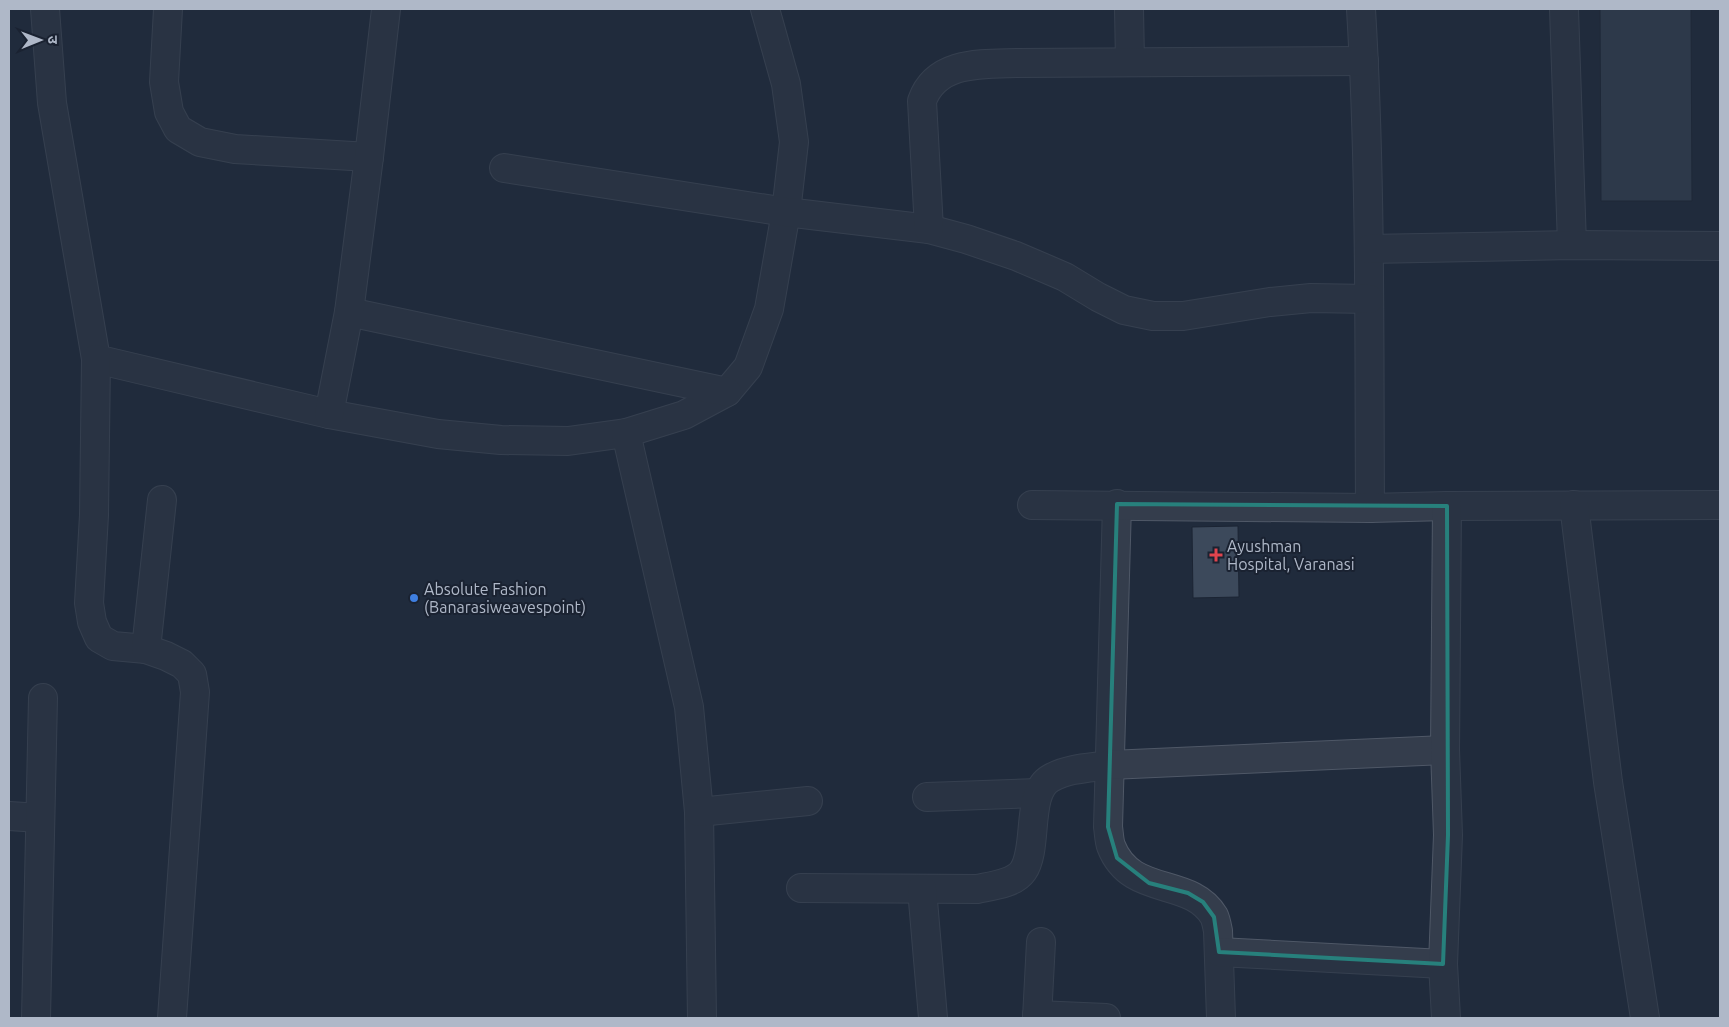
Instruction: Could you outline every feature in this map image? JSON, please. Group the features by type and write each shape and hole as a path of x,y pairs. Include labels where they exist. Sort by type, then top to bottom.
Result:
{"street":[{"path":"45,9 52,102 96,359 93,540 89,603 92,622 99,638 113,646 146,649 182,664 192,674 195,692 172,1018"},
{"path":"168,9 164,82 169,112 178,129 200,142 235,149 370,156"},
{"path":"329,414 348,312 370,156 386,9"},
{"path":"96,359 329,414 438,434 501,440 568,441 626,433 684,415 727,392 748,366 769,309 786,212 794,142 786,84 765,9"},
{"path":"1129,9 1130,62"},
{"path":"1361,9 1367,105 1370,508"},
{"path":"1564,9 1572,245"},
{"path":"929,230 922,101 926,90 935,79 946,72 985,64 1364,61"},
{"path":"504,168 786,212 929,230 966,239 1016,256 1064,277 1124,310 1152,316 1182,316 1270,302 1311,298 1369,299"},
{"path":"1369,249 1572,245 1720,246"},
{"path":"348,312 727,392"},
{"path":"626,433 689,707 699,812 702,1018"},
{"path":"146,649 162,500"},
{"path":"1117,504 1108,827 1110,845 1117,858 1130,872 1149,883 1188,893 1203,902 1214,917 1218,931 1221,1018"},
{"path":"1032,505 1117,504 1370,508 1720,505"},
{"path":"1446,1018 1443,964 1448,836 1445,750 1447,506"},
{"path":"1574,506 1608,782 1644,1018"},
{"path":"36,1018 43,698"},
{"path":"802,888 978,889 1005,884 1023,872 1030,851 1038,793 1049,779 1068,771 1110,765 1445,750"},
{"path":"927,797 1038,793"},
{"path":"699,812 808,801"},
{"path":"9,816 40,818"},
{"path":"922,889 933,1018"},
{"path":"1041,942 1037,1017 1106,1018"},
{"path":"1219,952 1443,964"}],"highlighted area":[{"path":"1117,504 1447,506 1448,835 1443,964 1219,952 1214,917 1203,902 1188,893 1149,883 1117,858 1108,827"}],"building":[{"path":"1600,9 1691,9 1692,201 1601,201"},
{"path":"1238,526 1239,597 1193,598 1192,527"}],"place":[{"name":"Ayushman Hospital, Varanasi","path":"1216,555"},
{"name":"Absolute Fashion (Banarasiweavespoint)","path":"414,598"}]}
